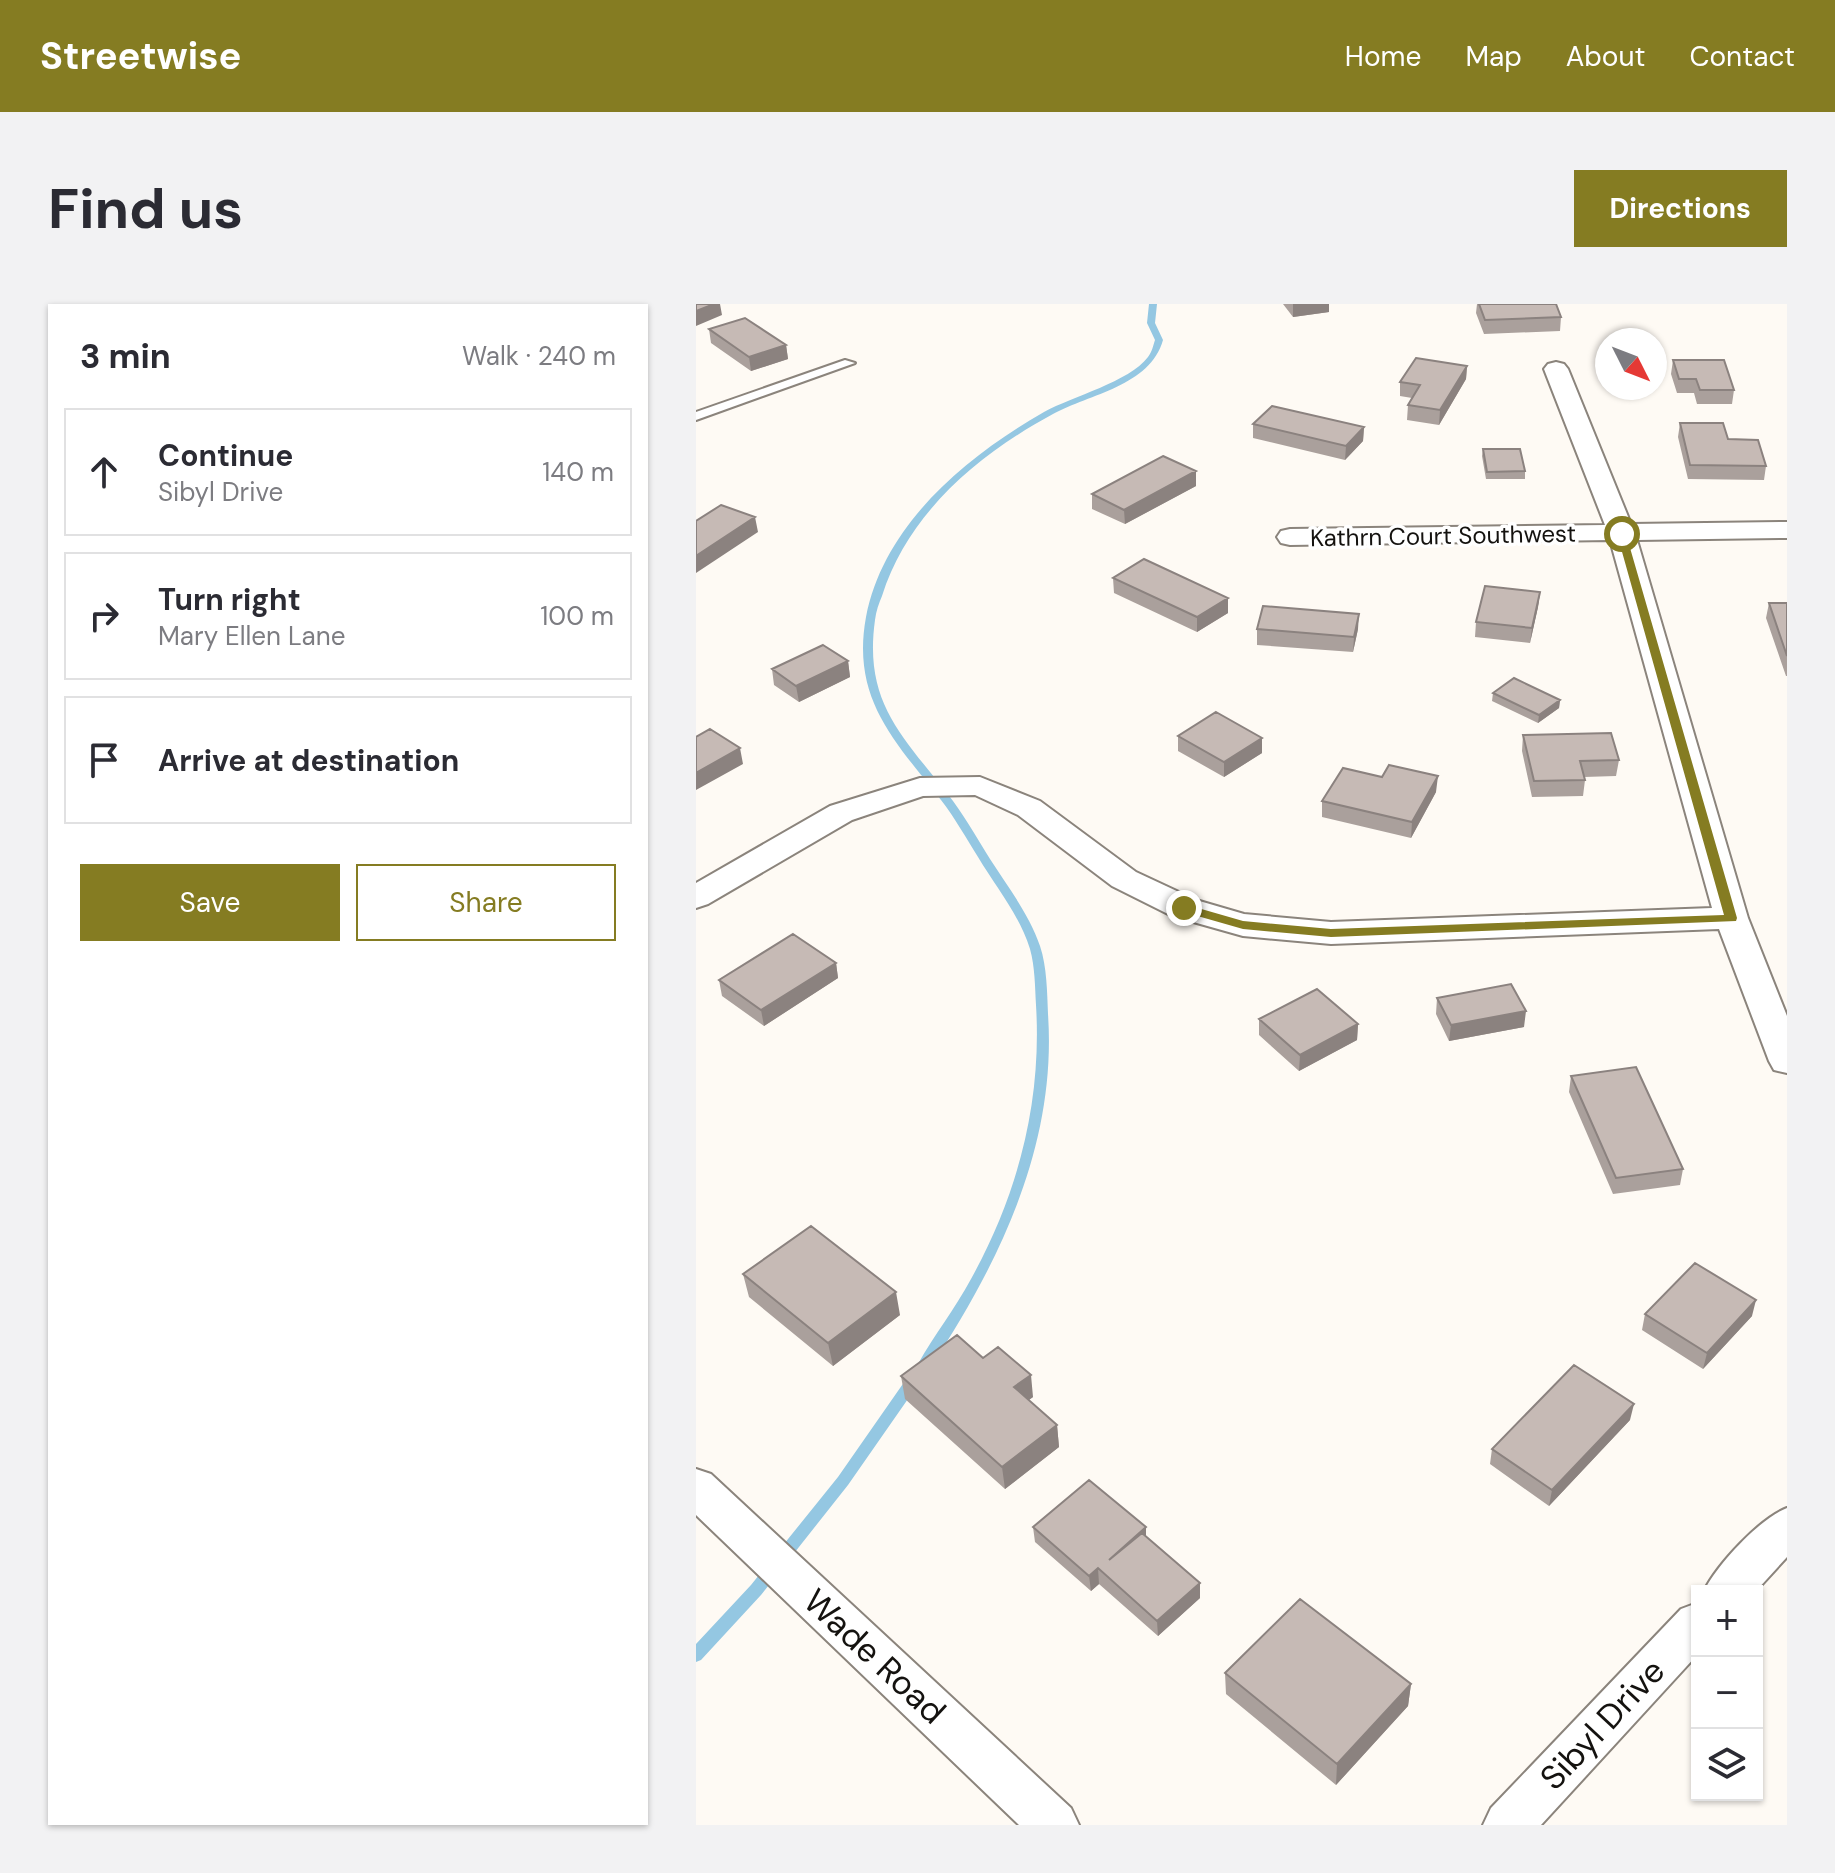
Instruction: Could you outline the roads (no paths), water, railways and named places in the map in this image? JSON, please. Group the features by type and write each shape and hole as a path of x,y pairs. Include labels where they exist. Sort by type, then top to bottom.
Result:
{"street":[{"path":"1556,369 1622,534 1731,918 1787,1061"},
{"name":"Kathrn Court Southwest","path":"1290,537 1787,530"},
{"path":"696,897 841,813 920,787 980,786 1029,808 1124,879 1184,908 1243,925 1331,933 1731,918"},
{"name":"Wade Road","path":"696,1487 1054,1825"},
{"path":"1733,1585 1787,1527"},
{"name":"Sibyl Drive","path":"1508,1825 1691,1629"}],"lane":[{"path":"696,416 849,363"}],"waterway":[{"path":"925,1364 977,1280 1018,1188 1032,1140 1041,1091 1044,1042 1041,992 1035,948 1016,909 953,809 900,742 880,709 869,668 871,615 883,578 898,548 917,520 963,471 1049,413 1133,374 1152,358 1159,340 1151,323 1153,304"},
{"path":"696,1655 756,1590 843,1481 912,1382"}]}
